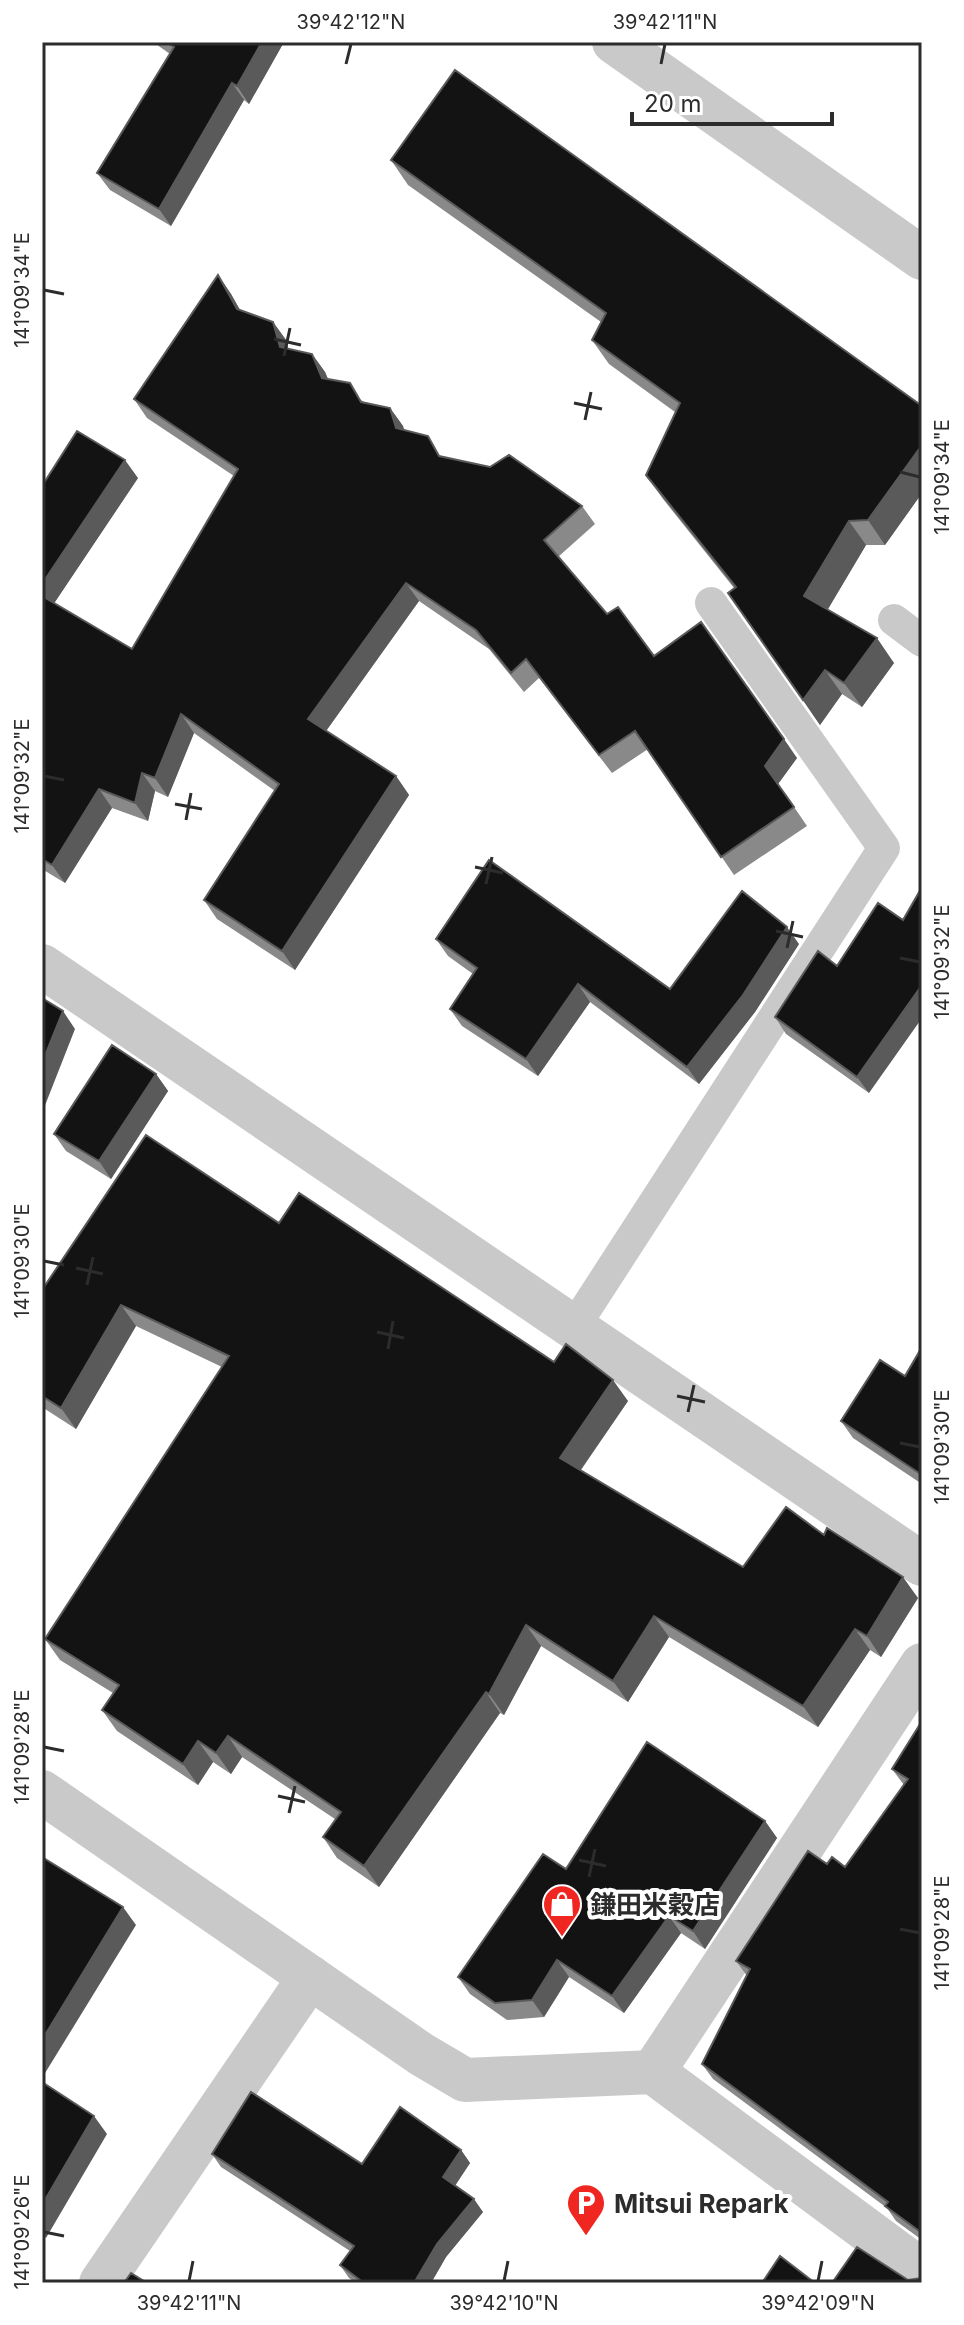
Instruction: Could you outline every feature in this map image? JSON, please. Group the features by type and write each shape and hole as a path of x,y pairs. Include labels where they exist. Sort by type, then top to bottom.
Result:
{"street":[{"path":"614,42 922,258"},
{"path":"42,966 922,1564"},
{"path":"653,2072 922,1665"},
{"path":"42,1792 465,2080 653,2072 922,2271"},
{"path":"101,2283 310,1977"}],"lane":[{"path":"574,1327 884,848 711,603"},
{"path":"894,620 922,641"}],"building":[{"path":"166,42 262,42 237,86 232,83 159,209 97,173 174,47"},
{"path":"455,70 922,406 922,445 868,520 849,521 804,596 877,638 844,683 825,670 803,700 728,593 736,587 646,475 680,403 592,340 606,313 391,160"},
{"path":"218,275 237,309 273,322 280,347 312,354 322,378 350,383 361,402 390,408 396,428 428,436 439,456 490,467 509,455 582,506 544,540 607,614 618,607 654,656 701,622 784,739 765,766 794,807 721,857 635,731 599,755 526,659 511,673 476,630 406,583 308,719 396,776 282,951 204,900 279,784 181,714 155,778 142,773 135,803 99,789 52,865 42,859 42,596 132,649 238,469 134,399"},
{"path":"77,431 125,460 42,584 42,486"},
{"path":"489,860 670,989 742,891 787,927 743,995 687,1067 578,984 526,1059 450,1009 477,968 436,939"},
{"path":"922,887 922,985 857,1077 775,1017 818,951 837,966 878,903 903,920"},
{"path":"42,998 63,1011 42,1063"},
{"path":"112,1045 156,1074 99,1161 54,1134"},
{"path":"146,1135 279,1223 299,1193 554,1362 566,1344 613,1380 560,1458 743,1567 786,1507 824,1535 827,1528 903,1577 867,1636 855,1629 803,1706 654,1616 613,1681 526,1625 489,1694 486,1692 364,1866 323,1837 341,1812 228,1736 216,1753 198,1741 183,1764 102,1710 119,1685 45,1639 229,1356 121,1305 61,1408 42,1396 42,1290"},
{"path":"922,1347 922,1475 841,1421 880,1360 905,1376"},
{"path":"922,1721 922,2233 885,2206 888,2202 702,2064 750,1969 736,1961 808,1851 827,1864 832,1857 845,1867 908,1779 892,1769"},
{"path":"647,1742 765,1821 693,1931 669,1916 612,1996 557,1960 532,2000 495,2003 458,1977 543,1854 566,1869"},
{"path":"42,1857 123,1907 42,2040"},
{"path":"42,2082 94,2116 42,2205"},
{"path":"251,2092 362,2164 400,2107 461,2150 443,2177 474,2199 437,2244 414,2283 364,2283 340,2265 354,2246 212,2154"},
{"path":"857,2247 908,2280 922,2278 922,2283 832,2283"},
{"path":"780,2256 815,2283 762,2283"},
{"path":"131,2273 147,2283 124,2283"}],"place":[{"name":"鎌田米穀店","path":"562,1938"},
{"name":"Mitsui Repark","path":"586,2237"}]}
